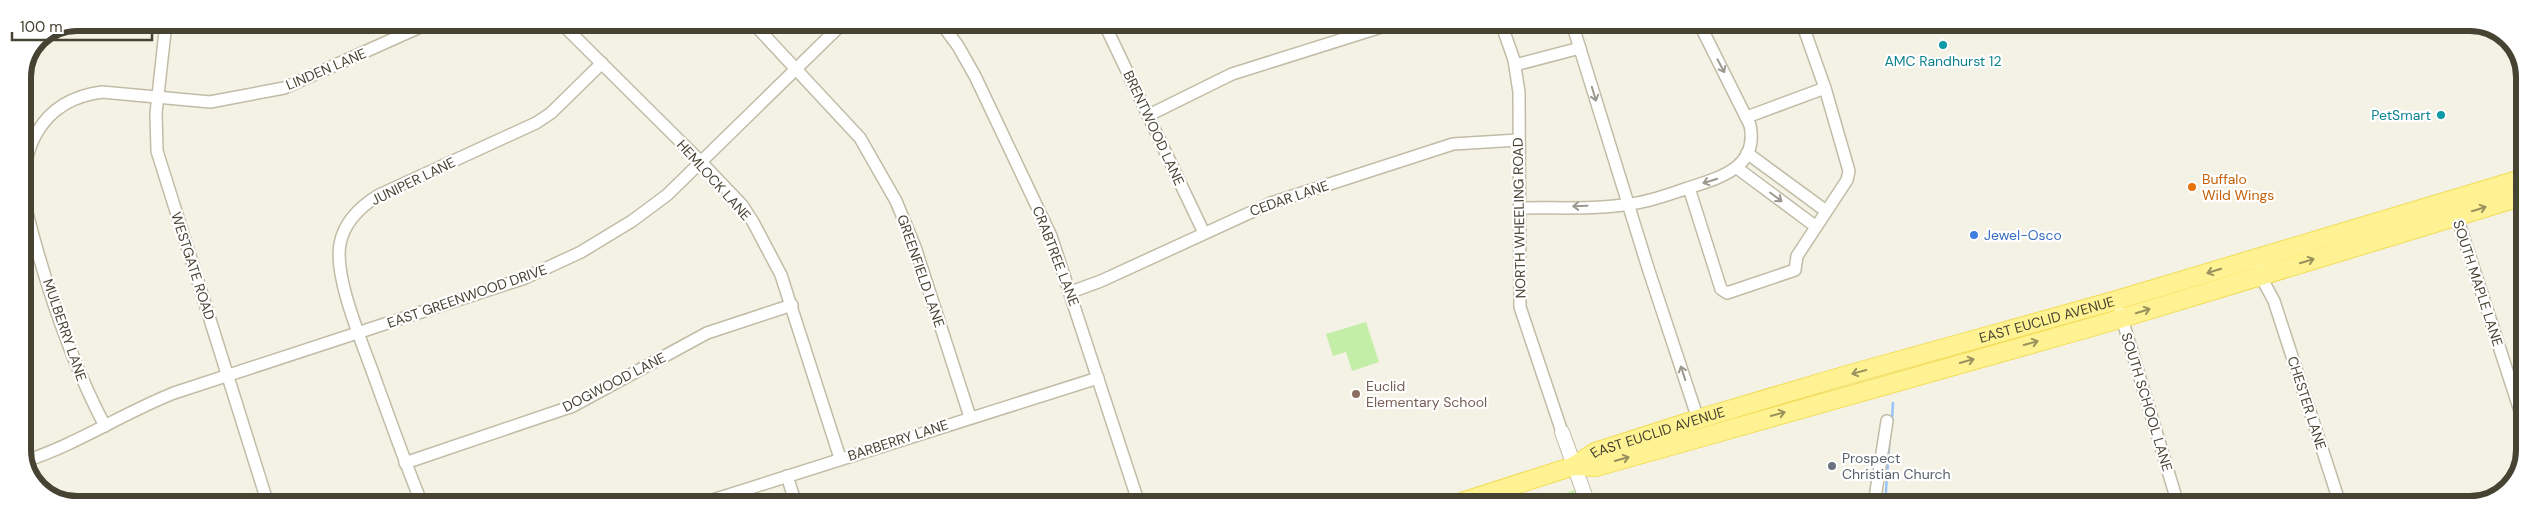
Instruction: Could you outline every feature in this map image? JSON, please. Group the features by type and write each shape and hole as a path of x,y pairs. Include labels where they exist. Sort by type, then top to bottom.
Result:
{"main road":[{"name":"EAST EUCLID AVENUE","path":"1574,466 1596,467 2122,318 2264,268 2454,208 2516,181"},
{"name":"EAST EUCLID AVENUE","path":"2454,208 2516,197"},
{"name":"EAST EUCLID AVENUE","path":"1480,496 1574,466 1595,452 1846,375 2117,300 2264,268"}],"street":[{"name":"WESTGATE ROAD","path":"165,31 156,112 157,151 266,496"},
{"name":"LINDEN LANE","path":"159,98 210,102 284,88 411,31"},
{"name":"HEMLOCK LANE","path":"569,31 742,205 764,240 778,268 792,305 840,458"},
{"name":"GREENFIELD LANE","path":"761,31 860,138 896,202 915,247 970,417"},
{"name":"EAST GREENWOOD DRIVE","path":"32,458 63,447 149,403 525,278 565,261 642,213 678,185 835,31"},
{"name":"CRABTREE LANE","path":"946,31 975,76 1046,224 1071,292 1135,496"},
{"name":"BRENTWOOD LANE","path":"1108,31 1204,233"},
{"path":"1149,115 1232,74 1369,31"},
{"name":"NORTH WHEELING ROAD","path":"1504,31 1515,65 1519,92 1520,306 1585,496"},
{"path":"1575,31 1698,419"},
{"path":"1519,208 1629,204 1720,178 1737,168 1751,143 1751,132 1747,117 1706,31"},
{"path":"1689,188 1721,289 1727,293 1795,270 1797,256 1847,180 1849,171 1825,88 1805,31"},
{"path":"1515,65 1580,48"},
{"name":"JUNIPER LANE","path":"419,496 405,463 359,333 339,261 340,243 344,231 356,212 379,195 536,123 551,113 602,63"},
{"path":"1747,117 1825,88"},
{"name":"MULBERRY LANE","path":"31,144 44,121 56,108 84,94 102,92 159,98"},
{"name":"CEDAR LANE","path":"1071,292 1101,281 1270,203 1453,144 1518,140"},
{"path":"1747,153 1826,211"},
{"path":"1737,168 1815,226"},
{"name":"SOUTH MAPLE LANE","path":"2454,208 2516,399"},
{"name":"MULBERRY LANE","path":"31,229 69,348 87,391 105,426"},
{"name":"CHESTER LANE","path":"2264,268 2337,496"},
{"name":"SOUTH SCHOOL LANE","path":"2117,300 2176,496"},
{"name":"DOGWOOD LANE","path":"405,463 573,406 707,333 792,305"},
{"name":"BARBERRY LANE","path":"725,496 840,458 1098,378"},
{"path":"1875,496 1887,421"},
{"path":"787,476 793,496"}],"green space":[{"path":"1366,322 1379,362 1352,371 1346,352 1333,356 1326,334"},
{"path":"1575,490 1578,496 1557,496"}],"waterway":[{"path":"1892,419 1893,403"},
{"path":"1886,496 1890,435"}],"place":[{"name":"AMC Randhurst 12","path":"1943,45"},
{"name":"PetSmart","path":"2441,115"},
{"name":"Buffalo Wild Wings","path":"2192,187"},
{"name":"Jewel-Osco","path":"1974,235"},
{"name":"Euclid Elementary School","path":"1356,394"},
{"name":"Prospect Christian Church","path":"1832,466"}]}
